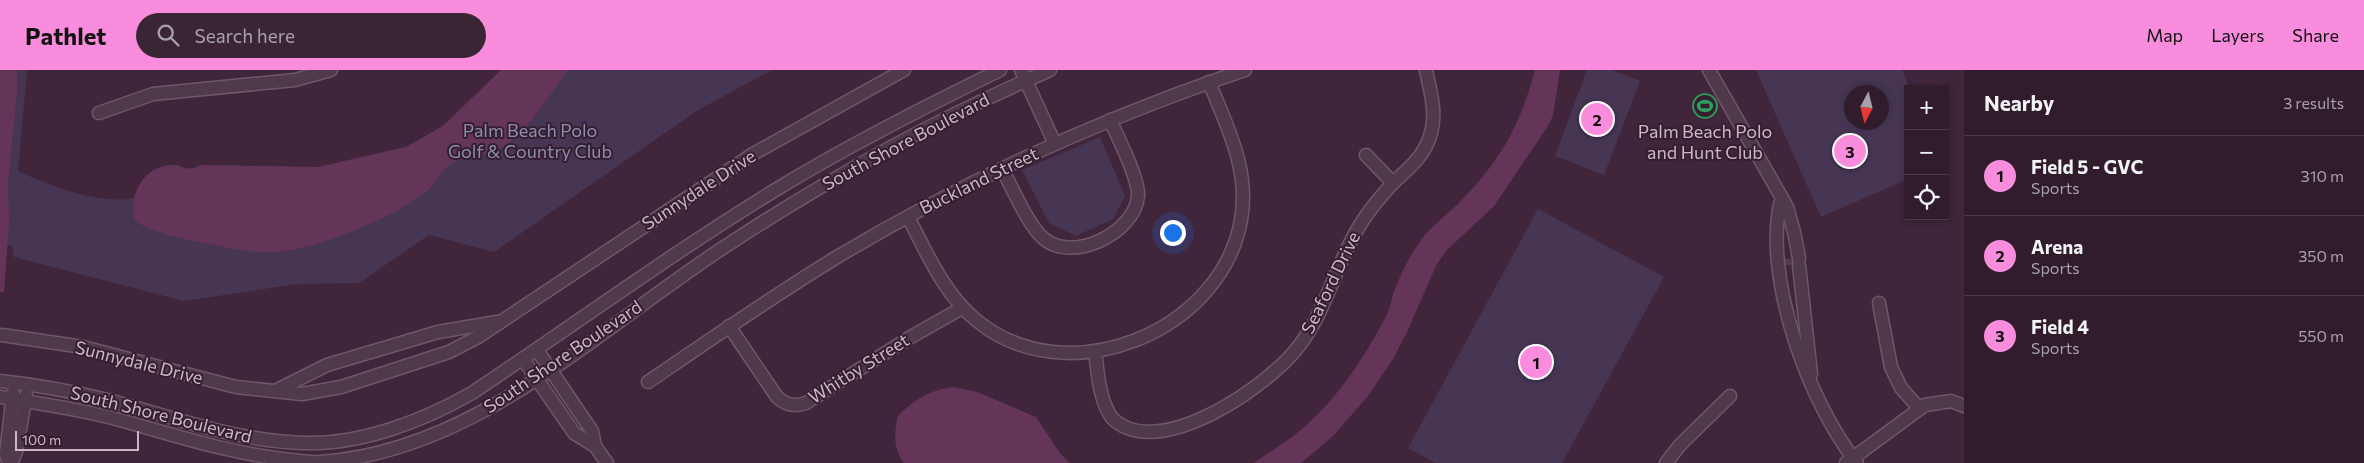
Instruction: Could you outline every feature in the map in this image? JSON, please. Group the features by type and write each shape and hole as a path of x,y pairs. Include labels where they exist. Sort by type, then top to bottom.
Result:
{"street":[{"path":"99,113 153,94 286,81 331,70"},
{"name":"Sunnydale Drive","path":"1,335 98,350 236,387 302,394 341,387 449,352 478,337 753,154 904,70"},
{"name":"South Shore Boulevard","path":"0,381 86,395 250,438 305,444 362,436 412,422 450,406 523,360 777,188 890,125 1000,70"},
{"name":"South Shore Boulevard","path":"6,398 91,412 230,451 296,462 319,463 390,450 431,437 462,423 552,369 728,244 789,205 1023,75 1050,70"},
{"name":"Buckland Street","path":"648,382 729,326 823,266 908,217 1002,169 1110,120 1245,70"},
{"name":"Seaford Drive","path":"1095,352 1105,405 1115,422 1129,434 1148,440 1160,440 1179,435 1237,405 1288,359 1299,346 1321,311 1348,246 1359,226 1394,183 1419,159 1432,132 1434,106 1426,70"},
{"path":"1709,70 1787,207 1794,232 1791,326"},
{"path":"1023,75 1055,144"},
{"path":"908,217 944,283 962,308 992,332 1027,348 1064,354 1095,352 1128,342 1173,320 1188,310 1214,282 1233,249 1242,219 1243,181 1234,144 1209,82"},
{"path":"1002,169 1042,238 1053,245 1066,248 1086,246 1120,229 1130,219 1136,208 1138,195 1136,182 1110,120"},
{"path":"1366,155 1394,183"},
{"path":"1776,190 1792,262 1812,382"},
{"path":"1780,204 1776,243 1780,279 1791,326 1800,358 1827,416 1852,461 1924,405 1944,401 1964,406"},
{"path":"1879,303 1891,368 1901,388 1919,408"},
{"name":"Whitby Street","path":"729,326 778,397 787,404 794,406 806,402 856,370 962,308"},
{"name":"Sunnydale Drive","path":"277,390 327,365 438,332 502,321"},
{"path":"536,350 552,369 592,431 595,446"},
{"path":"523,360 574,433 595,446 607,463"},
{"path":"10,463 6,454 6,398 14,383"},
{"path":"10,463 16,452 26,401 27,384"},
{"path":"1666,463 1680,445 1730,396"},
{"path":"296,462 305,444 319,463"}],"green space":[{"name":"Palm Beach Polo Golf & Country Club","path":"0,70 27,70 18,171 75,193 106,199 121,199 135,198 139,186 147,175 163,166 174,165 187,168 201,165 318,167 406,147 443,126 501,70 772,70 698,110 494,252 429,235 359,283 297,284 184,301 14,257 12,245 0,245"},
{"path":"1587,70 1611,70 1640,81 1604,175 1555,156"},
{"path":"1756,70 1902,70 1908,85 1904,85 1904,181 1821,217"},
{"path":"1100,137 1125,196 1113,219 1076,236 1049,223 1022,170"},
{"path":"1538,209 1664,277 1562,463 1436,463 1408,448"}],"shaded area":[{"path":"0,70 17,70 17,94 8,182 9,223 4,292 0,292"},
{"path":"501,70 568,70 527,125 508,143 493,151 457,160 444,170 428,191 394,213 359,228 309,246 292,250 259,252 245,251 177,237 151,229 135,221 133,212 134,202 139,185 145,177 160,167 174,165 191,169 201,165 318,167 406,147 443,126"},
{"path":"1535,70 1560,70 1553,116 1494,206 1445,252 1436,266 1393,359 1368,396 1333,436 1301,463 1254,463 1307,425 1347,380 1379,329 1390,308 1398,281 1423,237 1473,188 1507,142 1523,108"},
{"path":"953,387 977,392 1036,417 1060,453 1070,463 904,463 898,452 895,440 898,416 923,397 938,390"}],"tunnel":[{"path":"1786,259 1786,265"}],"place":[{"name":"Palm Beach Polo and Hunt Club","path":"1705,106"},
{"name":"Arena","path":"1597,119"},
{"name":"Field 4","path":"1850,151"},
{"name":"Field 5 - GVC","path":"1536,362"}]}
